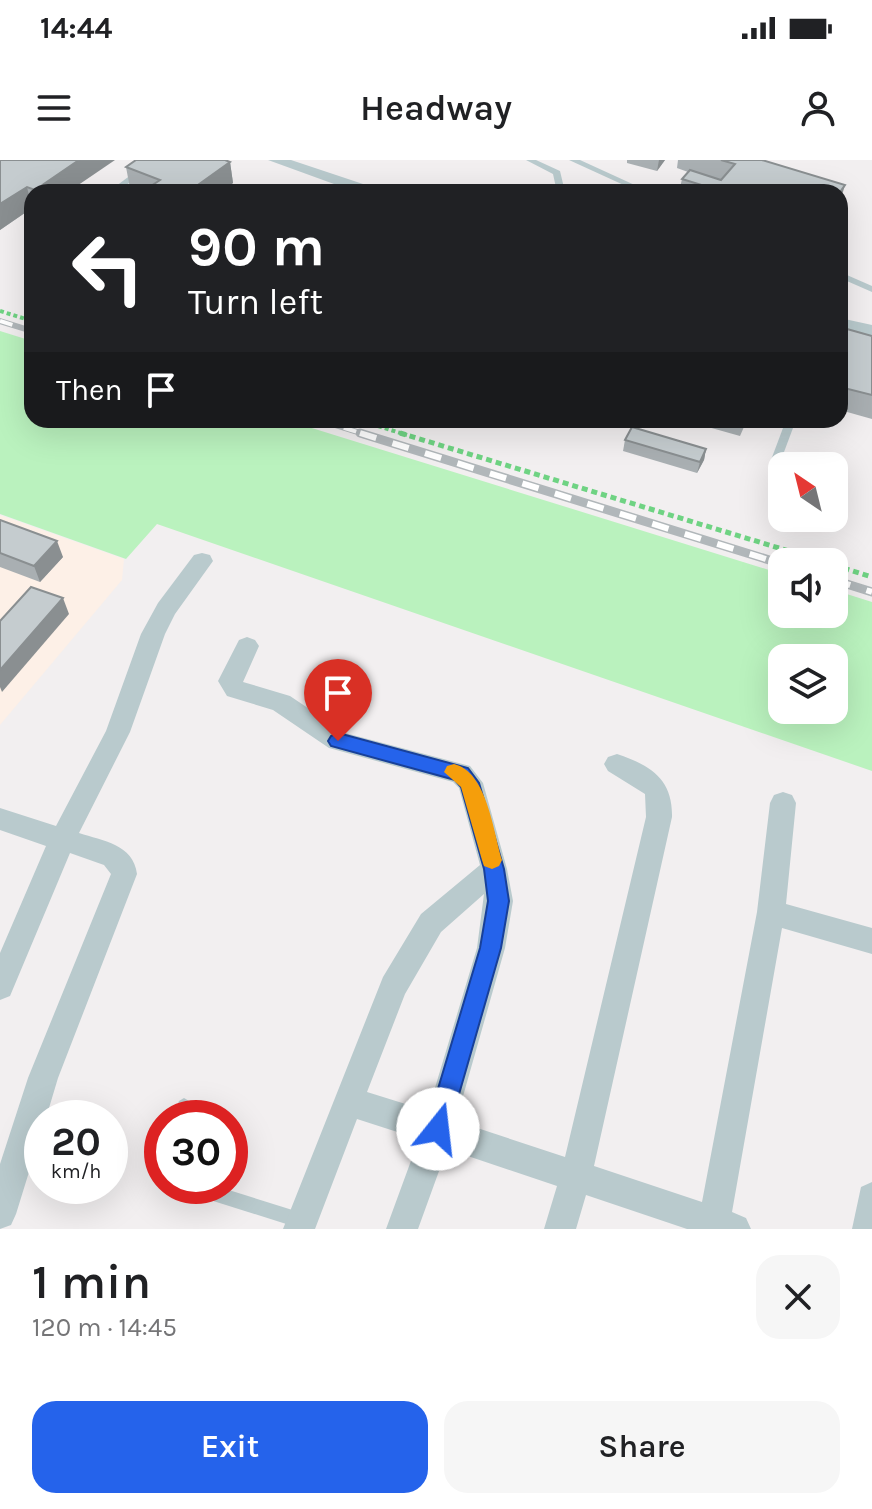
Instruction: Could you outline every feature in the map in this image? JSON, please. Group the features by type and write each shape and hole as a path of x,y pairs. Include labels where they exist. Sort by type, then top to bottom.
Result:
{"street":[{"path":"276,160 348,184"},
{"path":"848,325 872,331"},
{"path":"0,986 62,840 118,732 153,634 166,609 202,561"},
{"path":"247,646 230,681 235,689 281,703 338,741 461,774 470,783 494,869 499,901 491,948 438,1129 402,1229"},
{"path":"560,1229 576,1177 659,817 661,794 657,786 617,764"},
{"path":"350,1101 721,1227 771,912 783,803"},
{"path":"0,819 113,856 123,866 124,874 43,1078 0,1214"},
{"path":"300,1225 393,987 431,923 494,869"},
{"path":"771,912 872,941"},
{"path":"868,1229 872,1198"}],"lane":[{"path":"123,184 156,160"},
{"path":"530,160 552,169 559,177 560,184"},
{"path":"552,169 560,160"},
{"path":"573,160 628,184"},
{"path":"848,278 872,289"},
{"path":"779,452 788,428"},
{"path":"241,1204 300,1225"}],"path":[{"path":"0,311 24,318"},
{"path":"384,428 779,548"},
{"path":"848,569 872,577"}],"shaded area":[{"path":"0,515 124,559 122,580 0,725"}],"green space":[{"path":"0,331 24,338 24,428 312,428 768,570 768,628 848,628 848,594 872,602 872,771 157,524 126,559 0,514"}],"building":[{"path":"0,160 79,160 44,184 24,184 24,189 0,204"},
{"path":"136,160 230,162 199,184 154,184 160,180 126,167"},
{"path":"721,160 762,160 842,184 698,184 682,179 690,170 721,180 735,164"},
{"path":"848,329 872,336 872,395 848,389"},
{"path":"631,428 635,428 706,449 700,462 625,440"},
{"path":"0,520 57,541 34,566 0,553"},
{"path":"31,587 63,598 0,670 0,621"}],"railway":[{"path":"0,321 24,328"},
{"path":"345,428 367,435"},
{"path":"360,433 768,560"},
{"path":"848,584 872,592"}],"slow traffic":[{"path":"454,772 470,783 492,860"}],"route":[{"path":"338,741 461,774 470,783 494,869 499,901 491,948 438,1129"}]}
